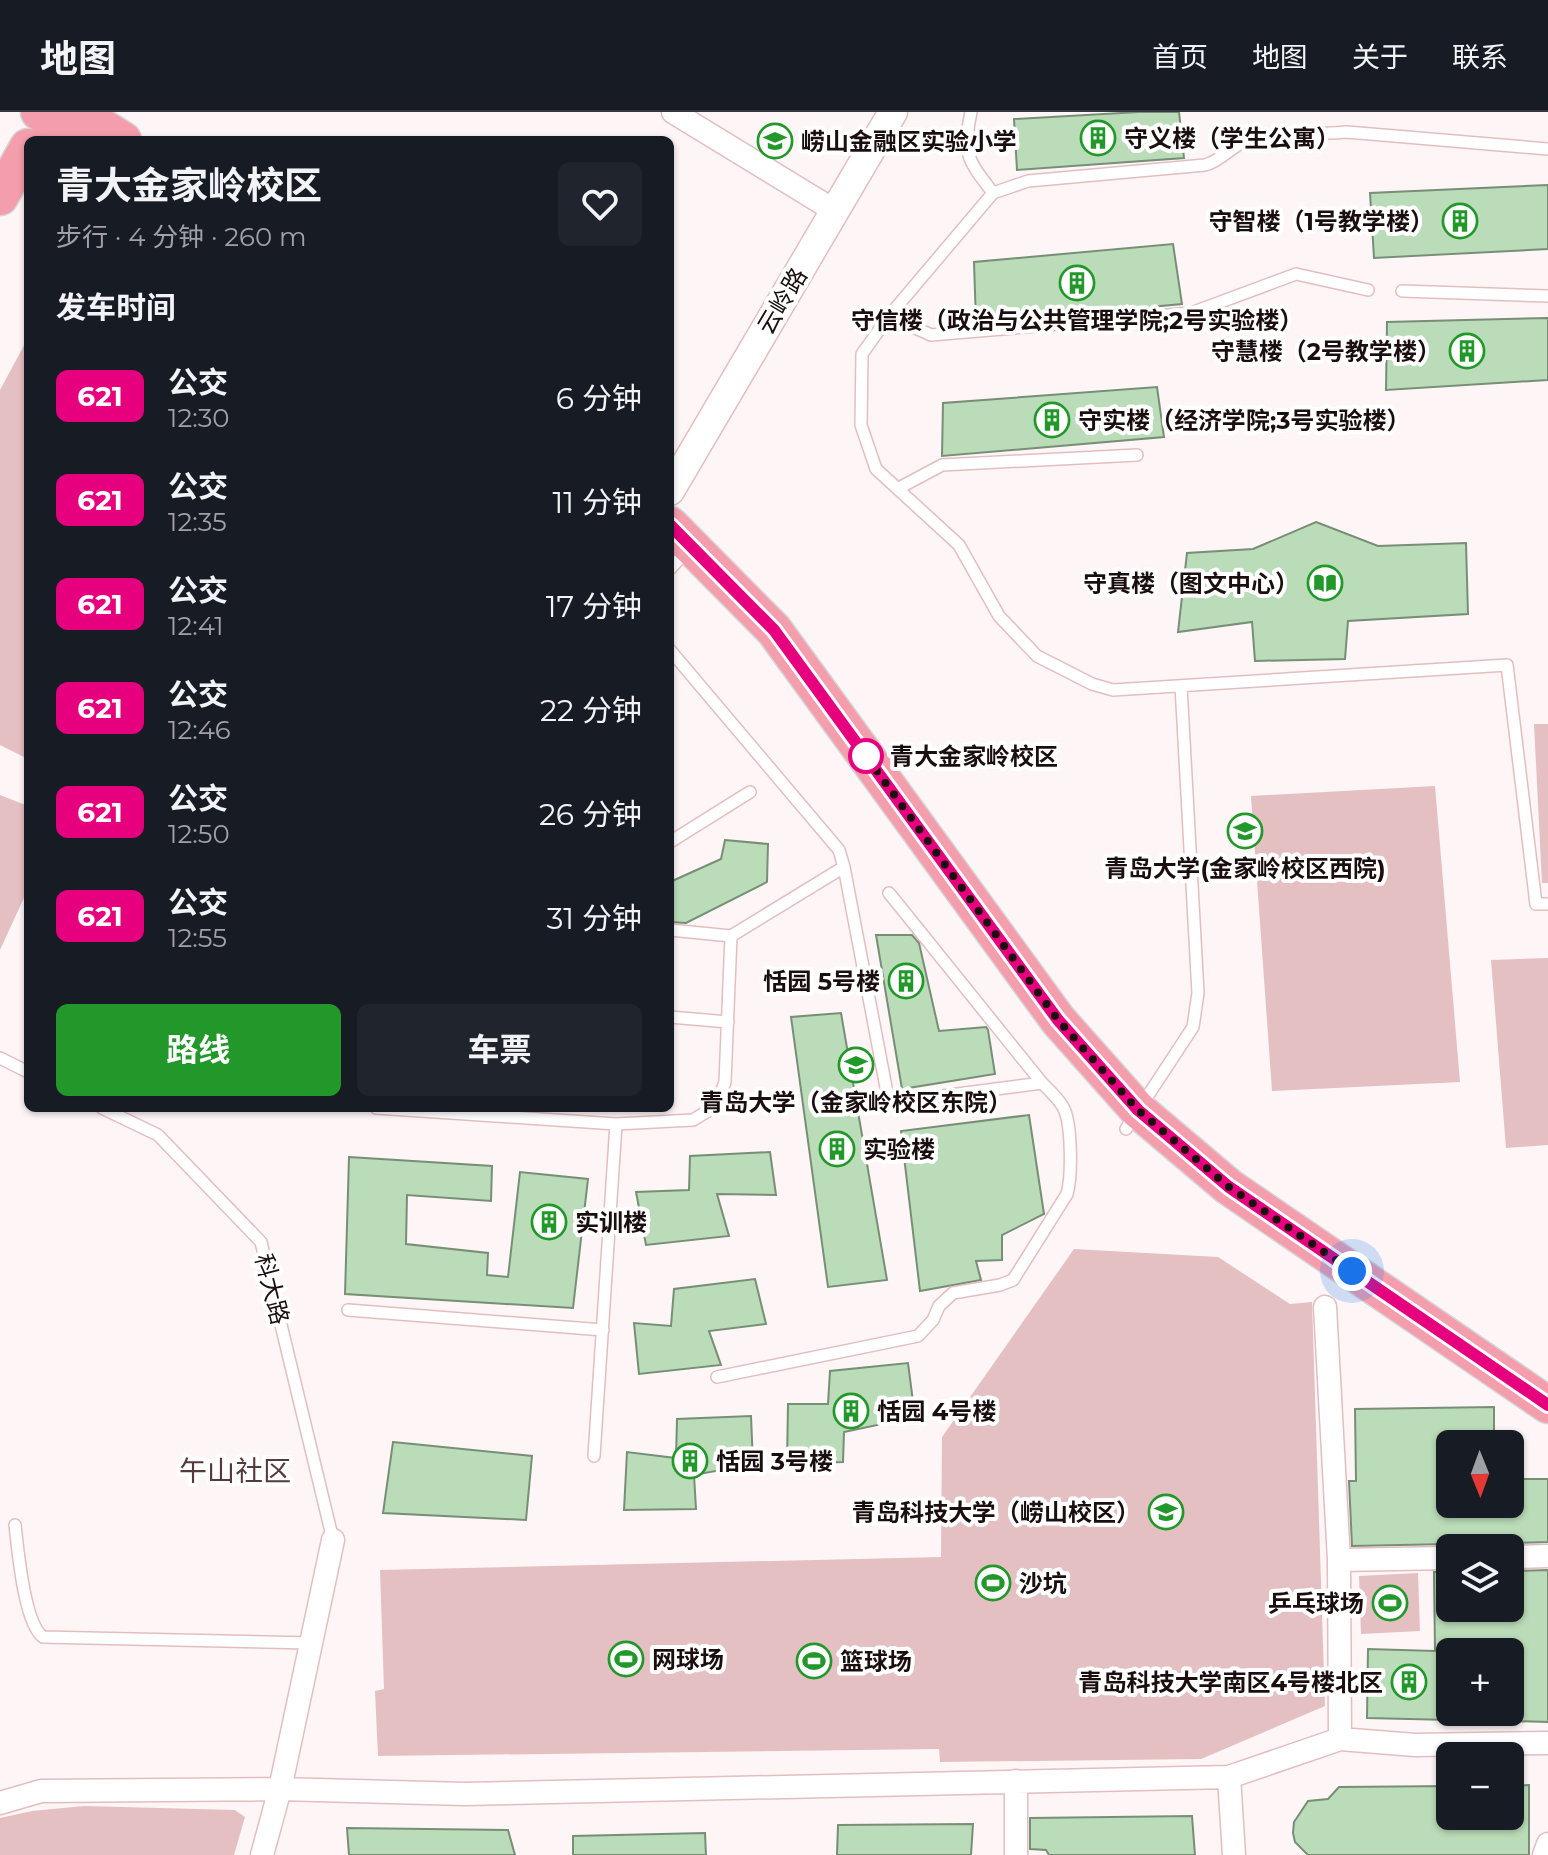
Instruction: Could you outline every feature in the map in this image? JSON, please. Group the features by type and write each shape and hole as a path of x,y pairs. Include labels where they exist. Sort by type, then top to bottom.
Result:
{"main road":[{"path":"45,123 73,136"},
{"path":"45,123 105,136"},
{"path":"0,197 24,158"},
{"path":"676,551 774,630 1132,1119 1217,1203 1548,1429"},
{"path":"1132,1119 1548,1405"}],"street":[{"path":"673,112 835,211"},
{"name":"云岭路","path":"674,484 893,112"},
{"path":"1325,1307 1339,1560 1340,1739"},
{"path":"262,1855 280,1789 333,1540"},
{"path":"1524,1557 1548,1556"},
{"path":"1339,1560 1436,1558"},
{"path":"0,1803 41,1791 280,1789 465,1794 1229,1777 1340,1739 1415,1745 1548,1743"},
{"path":"1229,1777 1234,1855"},
{"path":"1016,1781 1016,1855"},
{"path":"1544,1855 1548,1844"}],"lane":[{"path":"971,112 967,131 967,160 993,193"},
{"path":"1548,149 1331,133 1250,140 1214,163 1205,165 1028,181 993,193 889,316 862,354 861,425 876,469 959,545 999,616 1037,656 1092,684 1113,690 1507,665 1536,904 1548,904"},
{"path":"889,316 931,335 1191,313 1296,274 1368,290"},
{"path":"1402,291 1548,296"},
{"path":"899,488 942,465 1137,455"},
{"path":"674,655 839,850 889,1103 1042,1083"},
{"path":"1132,1119 1193,1027 1198,993 1181,686"},
{"path":"674,840 750,792"},
{"path":"674,930 731,936 844,867"},
{"path":"717,1377 918,1336 933,1320 939,1306 953,1293 1013,1280 1067,1194 1070,1183 1068,1118 1063,1107 889,893"},
{"path":"469,1112 616,1124 693,1120 716,1106 725,1082 731,936"},
{"path":"674,1017 728,1022"},
{"path":"0,1058 24,1070"},
{"name":"科大路","path":"110,1112 158,1135 261,1242 333,1540"},
{"path":"594,1456 616,1124"},
{"path":"348,1310 603,1330"},
{"path":"15,1525 23,1587 35,1632 43,1637 311,1643"}],"shaded area":[{"path":"24,345 24,757 0,745 0,390"},
{"path":"1534,724 1548,724 1548,883 1542,883"},
{"path":"1435,786 1460,1082 1272,1091 1251,796"},
{"path":"0,795 24,804 24,898 0,950"},
{"path":"1548,958 1548,1145 1506,1148 1491,960"},
{"path":"1074,1249 1218,1257 1290,1304 1312,1302 1325,1706 1201,1759 940,1762 939,1749 378,1756 375,1691 384,1689 380,1570 941,1557 942,1437"},
{"name":"乒乓球场","path":"1418,1573 1420,1631 1361,1634 1359,1576"},
{"path":"84,1806 235,1810 245,1817 234,1855 0,1855 0,1818 32,1811"}],"building":[{"name":"守义楼（学生公寓）","path":"1179,112 1184,158 1017,170 1014,119"},
{"name":"守智楼（1号教学楼）","path":"1548,185 1548,249 1374,258 1370,193"},
{"name":"守信楼（政治与公共管理学院;2号实验楼）","path":"1173,244 1182,304 976,323 974,262"},
{"name":"守慧楼（2号教学楼）","path":"1548,318 1548,380 1386,390 1387,322"},
{"name":"守实楼（经济学院;3号实验楼）","path":"1157,387 1164,437 942,456 943,403"},
{"name":"守真楼（图文中心）","path":"1316,522 1378,546 1466,543 1468,614 1348,621 1345,659 1255,661 1252,622 1178,632 1187,553 1253,549"},
{"path":"725,840 768,844 767,882 686,923 674,922 674,880 721,859"},
{"name":"恬园 5号楼","path":"876,935 912,935 919,943 939,1031 986,1027 995,1074 902,1089"},
{"name":"实验楼","path":"841,1013 887,1280 828,1287 791,1017"},
{"path":"1029,1115 1044,1214 1002,1235 1002,1260 976,1261 981,1280 920,1291 901,1131"},
{"path":"770,1152 776,1195 717,1194 729,1236 646,1245 636,1192 689,1190 690,1156"},
{"name":"实训楼","path":"349,1157 492,1166 491,1201 407,1195 406,1244 488,1253 487,1275 508,1277 520,1172 588,1179 573,1308 345,1294"},
{"path":"755,1279 766,1324 709,1331 721,1365 639,1374 634,1323 671,1326 674,1289"},
{"name":"恬园 4号楼","path":"908,1363 915,1417 844,1432 843,1462 787,1464 788,1404 828,1404 830,1371"},
{"path":"1494,1407 1494,1430 1436,1430 1436,1518 1524,1518 1524,1479 1548,1479 1548,1542 1524,1543 1524,1534 1436,1534 1436,1544 1352,1546 1349,1481 1356,1481 1355,1409"},
{"name":"恬园 3号楼","path":"751,1416 753,1464 694,1475 696,1509 624,1510 627,1452 676,1458 677,1419"},
{"path":"393,1442 532,1456 526,1520 383,1513"},
{"name":"青岛科技大学南区4号楼北区","path":"1548,1570 1548,1722 1524,1721 1524,1638 1436,1638 1436,1720 1367,1718 1368,1649 1435,1651 1434,1572 1436,1622 1524,1622 1524,1571"},
{"path":"1524,1785 1529,1785 1529,1855 1308,1855 1295,1842 1294,1822 1308,1801 1328,1799 1339,1787 1436,1786 1436,1830 1524,1830"},
{"path":"1192,1816 1195,1855 1049,1855 1046,1850 1030,1849 1030,1818"},
{"path":"973,1824 971,1855 837,1855 838,1825"},
{"path":"347,1828 508,1830 515,1855 349,1855"},
{"path":"705,1833 706,1855 573,1855 573,1836"}],"bus line":[{"name":"621","path":"674,529 774,630 1058,1020 1138,1110 1229,1187 1548,1405"}],"place":[{"name":"守义楼（学生公寓）","path":"1098,138"},
{"name":"崂山金融区实验小学","path":"775,141"},
{"name":"守智楼（1号教学楼）","path":"1460,221"},
{"name":"守信楼（政治与公共管理学院;2号实验楼）","path":"1077,283"},
{"name":"守慧楼（2号教学楼）","path":"1467,351"},
{"name":"守实楼（经济学院;3号实验楼）","path":"1052,420"},
{"name":"守真楼（图文中心）","path":"1325,583"},
{"name":"青大金家岭校区","path":"866,756"},
{"name":"青岛大学(金家岭校区西院)","path":"1245,831"},
{"name":"恬园 5号楼","path":"906,981"},
{"name":"青岛大学（金家岭校区东院）","path":"856,1065"},
{"name":"实验楼","path":"837,1149"},
{"name":"实训楼","path":"549,1222"},
{"name":"恬园 4号楼","path":"851,1411"},
{"name":"恬园 3号楼","path":"690,1461"},
{"name":"青岛科技大学（崂山校区）","path":"1166,1512"},
{"name":"沙坑","path":"993,1583"},
{"name":"乒乓球场","path":"1390,1603"},
{"name":"网球场","path":"626,1659"},
{"name":"篮球场","path":"814,1661"},
{"name":"青岛科技大学南区4号楼北区","path":"1409,1682"}],"district":[{"name":"午山社区","path":"235,1471"}],"route":[{"path":"866,756 863,752 1058,1020 1138,1110 1229,1187 1352,1271"}]}
